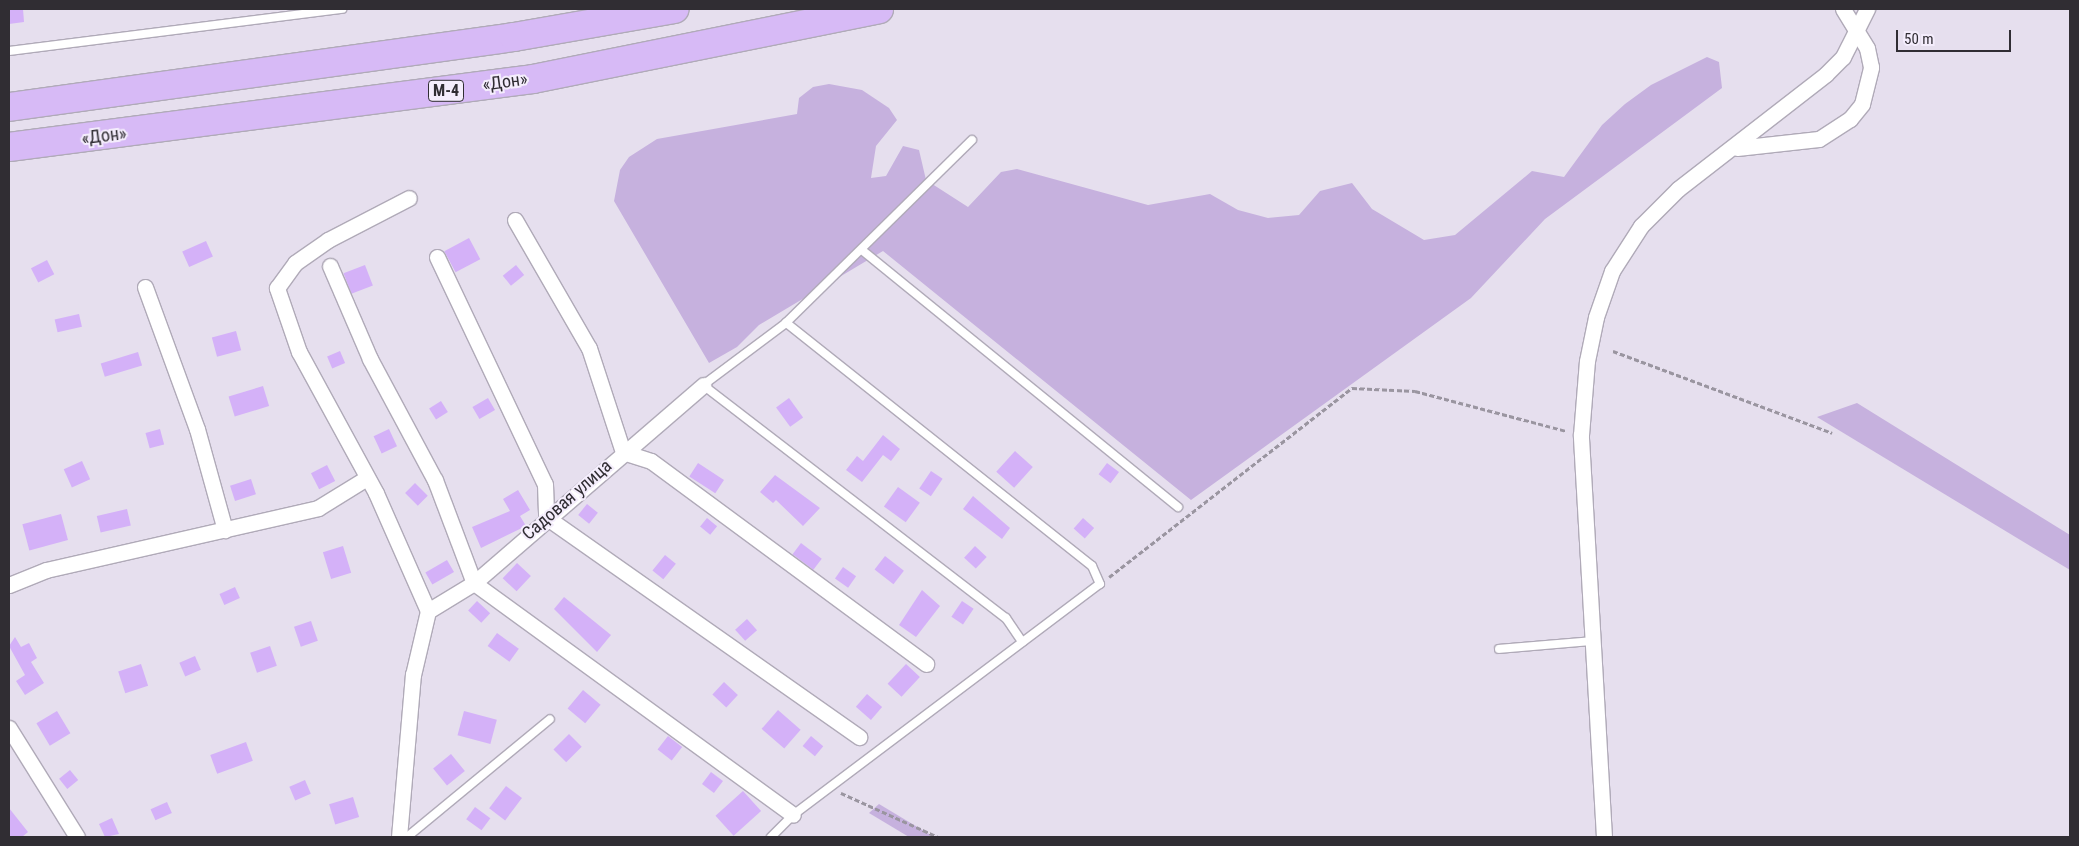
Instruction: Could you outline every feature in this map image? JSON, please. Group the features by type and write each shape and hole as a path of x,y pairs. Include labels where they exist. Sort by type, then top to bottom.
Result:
{"highway":[{"path":"9,107 514,37 675,9"},
{"name":"«Дон»","path":"9,148 534,79 879,9"}],"street":[{"path":"1725,153 1763,142 1820,139 1850,119 1862,104 1871,66 1858,32 1843,9"},
{"path":"1604,837 1582,435 1587,361 1612,271 1641,226 1725,153 1826,74 1843,57 1858,32 1867,9"},
{"path":"399,837 413,675 428,611 376,492 365,479 298,352 277,288 295,263 328,240 409,198"},
{"path":"515,220 589,348 623,452 651,461 926,664"},
{"path":"437,257 545,484 546,517 858,737"},
{"path":"330,266 370,359 435,480 474,583 793,814"},
{"path":"145,287 198,428 225,530"},
{"name":"Садовая улица","path":"428,611 474,583 546,517 703,385"},
{"path":"9,585 46,570 318,508 365,479"},
{"path":"9,728 77,837"}],"lane":[{"path":"9,51 342,9"},
{"path":"972,140 863,251 786,323 703,385 1006,618 1022,642"},
{"path":"863,251 1178,507"},
{"path":"771,837 793,814 1100,584 1092,566 786,323"},
{"path":"1500,649 1593,641"},
{"path":"407,837 550,719"}],"path":[{"path":"1613,351 1832,433"},
{"path":"1100,584 1352,388 1415,391 1582,435"},
{"path":"830,787 938,837"}],"shaded area":[{"path":"1707,57 1719,62 1722,88 1545,219 1471,298 1191,500 883,251 759,325 737,347 709,363 614,201 620,170 629,157 657,139 797,114 799,98 813,87 829,84 862,90 889,108 897,120 876,146 871,178 886,176 903,146 919,150 926,180 968,207 1001,172 1017,169 1148,205 1210,194 1238,210 1268,218 1299,215 1320,191 1352,183 1372,209 1424,240 1455,235 1532,171 1564,177 1602,125 1625,104 1651,85"},
{"path":"1857,403 2070,535 2070,570 1817,417"},
{"path":"879,804 934,837 909,837 869,813"}],"building":[{"path":"9,9 23,9 24,22 9,24"},
{"path":"469,238 480,259 456,272 444,251"},
{"path":"206,241 213,257 189,267 182,252"},
{"path":"47,260 54,274 38,282 31,268"},
{"path":"365,265 373,286 351,294 344,273"},
{"path":"516,265 524,275 511,286 503,276"},
{"path":"79,314 82,327 58,332 55,320"},
{"path":"236,331 241,350 217,357 212,337"},
{"path":"340,351 345,363 332,368 327,356"},
{"path":"138,352 142,365 105,377 101,363"},
{"path":"263,386 269,406 235,417 229,397"},
{"path":"488,398 495,410 479,419 472,407"},
{"path":"789,398 803,417 790,427 776,407"},
{"path":"441,401 448,412 436,419 429,408"},
{"path":"160,429 164,444 150,448 146,433"},
{"path":"389,429 397,446 382,453 374,436"},
{"path":"883,435 900,449 891,461 883,455 862,482 846,470 857,456 863,461"},
{"path":"1015,451 1033,467 1014,488 996,472"},
{"path":"82,461 90,479 72,487 64,469"},
{"path":"698,463 724,480 715,493 689,476"},
{"path":"1107,463 1119,472 1111,483 1099,474"},
{"path":"327,465 335,481 319,489 311,473"},
{"path":"931,471 943,479 931,496 919,488"},
{"path":"775,475 820,508 803,526 776,500 773,503 760,492"},
{"path":"251,479 256,494 235,501 230,486"},
{"path":"415,483 428,496 418,506 405,493"},
{"path":"898,487 920,503 906,522 884,506"},
{"path":"518,490 530,510 520,516 526,526 481,548 472,527 510,511 503,499"},
{"path":"973,496 1010,528 1002,539 963,509"},
{"path":"587,504 598,513 589,524 578,515"},
{"path":"127,509 131,526 101,533 97,516"},
{"path":"61,514 68,540 29,550 22,524"},
{"path":"707,518 717,526 710,535 700,527"},
{"path":"1083,518 1094,528 1085,538 1074,528"},
{"path":"801,543 822,559 813,570 793,554"},
{"path":"343,546 351,573 331,579 323,552"},
{"path":"975,546 987,557 976,569 964,558"},
{"path":"665,555 676,564 663,579 652,571"},
{"path":"885,556 904,571 893,584 875,569"},
{"path":"447,560 454,572 432,585 425,572"},
{"path":"517,563 531,576 517,591 503,578"},
{"path":"843,567 856,576 848,588 835,578"},
{"path":"235,587 240,598 224,605 219,594"},
{"path":"922,590 940,606 916,637 899,625"},
{"path":"564,597 611,635 597,652 554,609"},
{"path":"477,601 490,613 481,623 468,611"},
{"path":"962,601 974,609 963,625 951,617"},
{"path":"747,619 757,630 745,641 735,630"},
{"path":"311,621 318,641 301,647 294,627"},
{"path":"497,633 519,649 509,662 488,646"},
{"path":"15,637 21,647 29,643 37,658 31,662 44,683 25,695 16,681 25,675 9,646"},
{"path":"270,646 277,666 257,673 250,653"},
{"path":"195,656 201,670 185,676 179,663"},
{"path":"141,664 148,686 125,693 118,671"},
{"path":"906,664 920,677 901,697 888,684"},
{"path":"724,682 738,695 726,707 712,694"},
{"path":"583,690 601,705 585,723 568,708"},
{"path":"867,694 882,707 871,720 856,707"},
{"path":"778,710 801,730 784,749 762,729"},
{"path":"57,711 70,733 50,746 36,723"},
{"path":"464,711 497,720 490,744 458,735"},
{"path":"569,734 582,747 566,762 553,750"},
{"path":"668,736 682,747 672,760 658,749"},
{"path":"811,736 823,746 815,756 803,746"},
{"path":"246,742 253,761 217,774 210,755"},
{"path":"451,754 465,771 447,786 433,768"},
{"path":"70,770 78,780 67,789 59,779"},
{"path":"711,772 723,781 714,793 702,784"},
{"path":"305,780 311,794 295,800 289,787"},
{"path":"506,786 522,798 505,820 489,808"},
{"path":"743,791 761,811 734,836 716,816"},
{"path":"353,797 359,817 335,824 329,804"},
{"path":"167,802 172,813 155,820 151,809"},
{"path":"475,807 490,818 482,830 466,819"},
{"path":"9,808 28,832 22,837 9,837"},
{"path":"112,818 119,834 105,837 99,824"}]}
